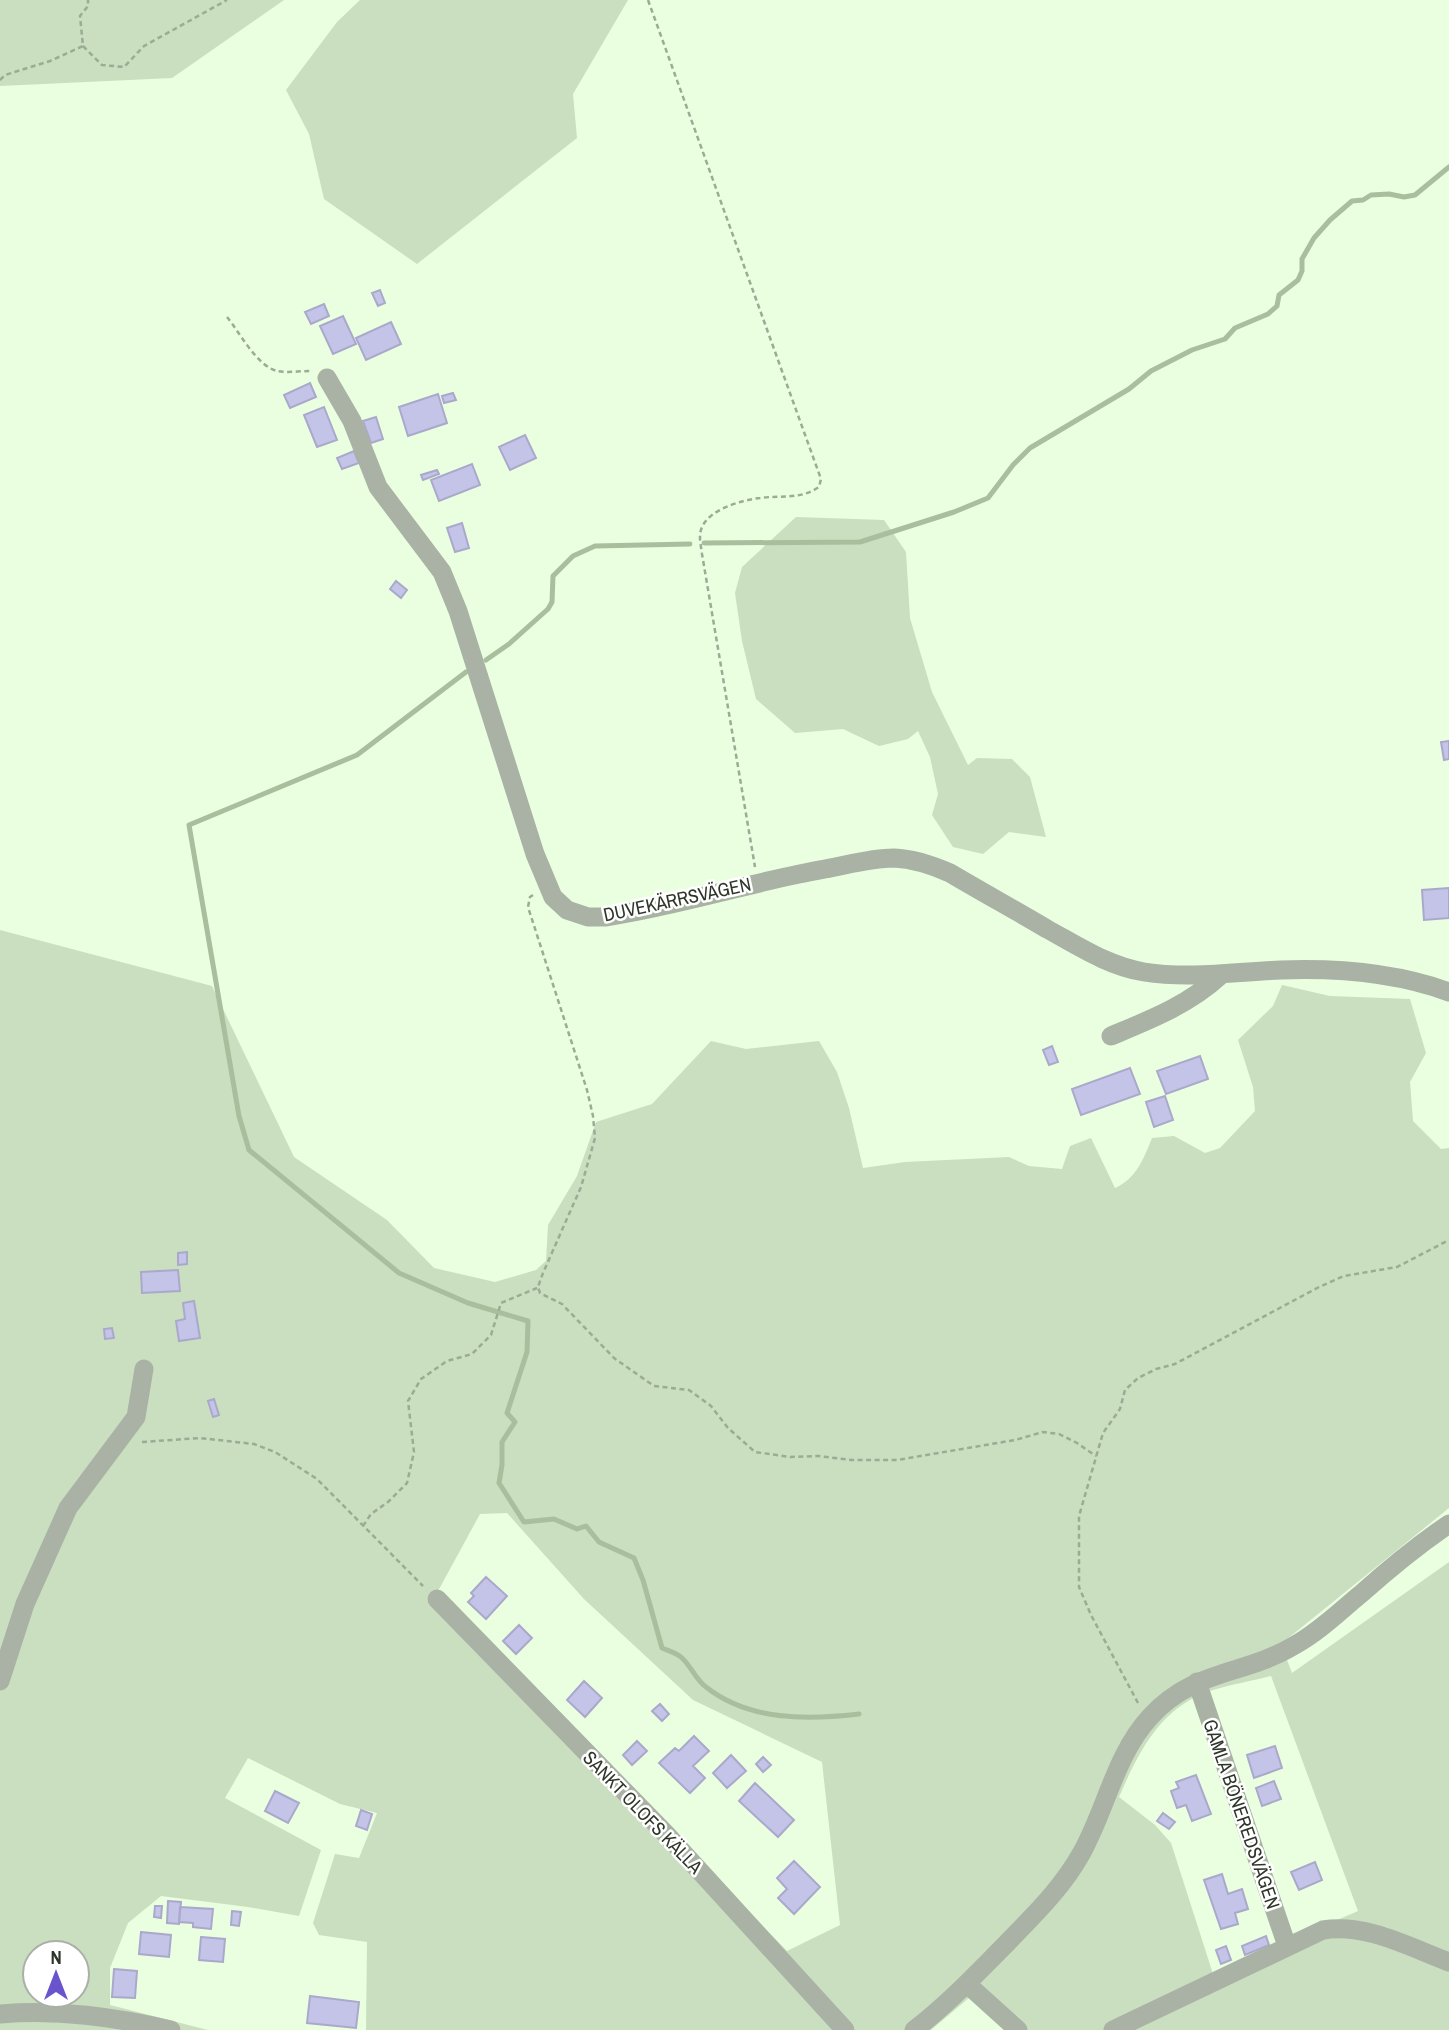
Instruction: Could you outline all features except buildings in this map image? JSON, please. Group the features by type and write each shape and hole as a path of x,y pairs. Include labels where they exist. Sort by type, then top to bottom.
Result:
{"street":[{"name":"DUVEKÄRRSVÄGEN","path":"327,379 352,421 379,487 442,572 458,611 535,854 553,897 567,910 587,917 605,917 758,882 893,858 919,862 950,873 1112,964 1179,976 1282,970 1346,972 1425,983 1449,992"},
{"path":"1111,1036 1169,1012 1200,994 1222,975"},
{"path":"0,1681 25,1604 68,1508 136,1417 144,1369"},
{"path":"914,2030 967,1984 1063,1882 1083,1851 1122,1760 1149,1718 1165,1703 1197,1682 1277,1655 1296,1645 1324,1626 1388,1570 1449,1524"},
{"name":"SANKT OLOFS KÄLLA","path":"437,1599 688,1857 845,2030"},
{"name":"GAMLA BÖNEREDSVÄGEN","path":"1197,1682 1287,1946"},
{"path":"1113,2030 1323,1930 1357,1928 1449,1962"},
{"path":"967,1984 1017,2030"},
{"path":"0,2014 86,2014 171,2030"}],"path":[{"path":"88,0 88,6 80,16 83,46 102,65 124,67 144,46 227,0"},
{"path":"648,0 821,478 819,487 809,494 759,498 737,504 706,519 701,529 705,576 758,882"},
{"path":"0,80 5,75 50,61 83,46"},
{"path":"227,317 258,360 275,370 311,371 327,379"},
{"path":"550,890 530,897 528,907 587,1090 595,1138 577,1197 538,1287 540,1293 562,1304 614,1358 654,1386 689,1390 711,1406 728,1428 755,1452 790,1457 897,1460 1015,1440 1043,1432 1059,1434 1096,1456"},
{"path":"1149,1718 1139,1705 1079,1587 1079,1516 1103,1433 1120,1409 1125,1390 1138,1378 1175,1364 1319,1287 1344,1276 1397,1267 1449,1240"},
{"path":"363,1526 371,1514 407,1483 414,1452 408,1401 421,1379 447,1361 472,1354 491,1335 501,1303 538,1287"},
{"path":"114,1447 153,1440 200,1438 254,1444 275,1452 317,1479 437,1599"}],"green space":[{"path":"0,0 284,0 172,78 0,86"},
{"path":"360,0 628,0 573,94 577,138 417,264 324,199 309,134 286,90 337,22"},
{"path":"796,517 884,520 906,552 910,618 932,692 968,765 977,758 1012,759 1030,777 1046,837 1009,832 983,854 953,847 932,815 938,794 930,757 918,731 908,739 879,746 843,729 795,733 756,699 742,641 735,593 742,567"},
{"path":"0,930 212,986 294,1157 387,1220 434,1268 495,1282 536,1270 546,1261 548,1225 577,1176 596,1122 652,1104 711,1041 746,1049 819,1041 837,1072 849,1108 863,1168 905,1162 1009,1157 1029,1166 1062,1169 1070,1146 1091,1138 1115,1188 1134,1173 1152,1138 1174,1136 1205,1153 1220,1148 1255,1111 1253,1087 1238,1040 1273,1006 1282,985 1330,996 1410,999 1426,1053 1410,1082 1413,1121 1441,1149 1449,1148 1449,1508 1281,1644 1292,1673 1449,1562 1449,2030 1008,2030 970,1997 931,2030 366,2030 367,1942 319,1935 313,1923 335,1854 359,1858 377,1813 340,1804 248,1758 225,1798 321,1850 299,1916 161,1896 128,1923 110,1968 110,2005 208,2030 0,2030","holes":["507,1513 584,1599 693,1700 822,1762 840,1925 787,1951 438,1591 480,1514","1271,1676 1358,1911 1213,1974 1171,1843 1155,1825 1119,1797 1144,1747 1154,1732 1179,1707 1213,1690"]}],"waterway":[{"path":"704,543 860,542 954,512 988,498 1030,448 1129,389 1151,371 1192,350 1225,339 1235,328 1268,314 1277,306 1279,295 1298,280 1302,271 1302,259 1314,238 1352,201 1363,200 1371,195 1415,195 1449,167"},
{"path":"486,660 509,644 548,609 552,602 553,576 573,556 595,546 690,544"},
{"path":"466,672 357,755 189,825 239,1116 249,1150 399,1273 468,1303 528,1321 527,1352 507,1413 515,1422 502,1442 499,1483 524,1522 554,1519 577,1529 586,1526 599,1542 634,1558 662,1648 680,1656 702,1684 723,1698 741,1706 779,1716 859,1714"}]}
